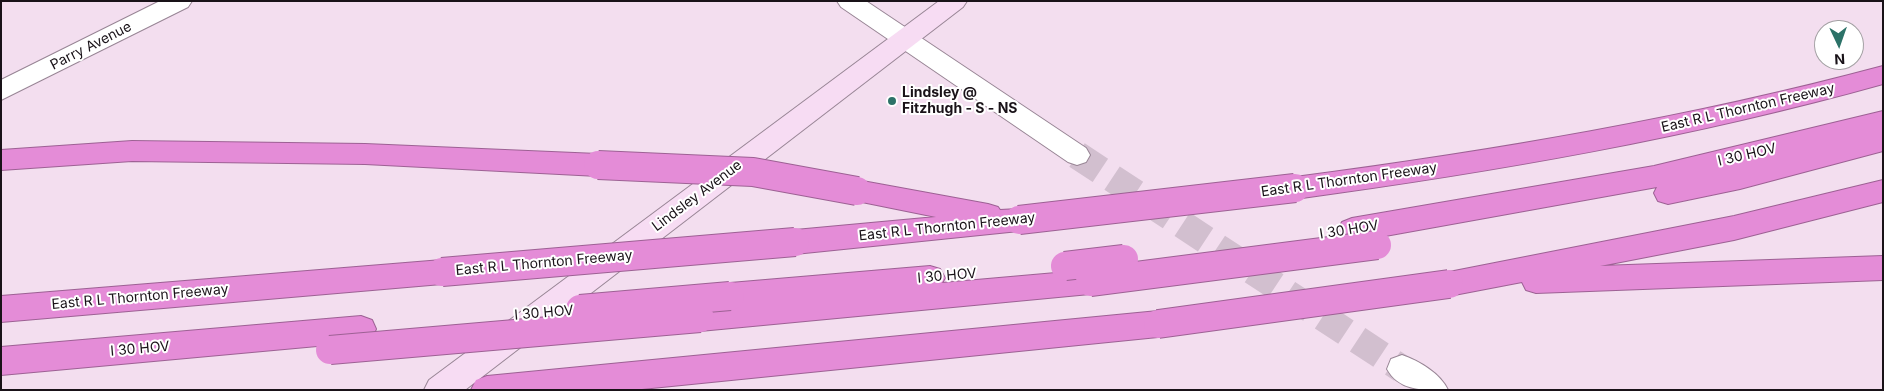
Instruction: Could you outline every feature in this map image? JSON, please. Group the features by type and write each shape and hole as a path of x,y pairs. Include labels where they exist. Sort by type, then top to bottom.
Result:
{"highway":[{"name":"East R L Thornton Freeway","path":"1,309 795,242 1019,220 1295,188 1421,171 1670,127 1839,87 1883,74"},
{"name":"I 30 HOV","path":"1,361 1066,266 1196,251 1352,230 1654,177 1883,121"},
{"name":"I 30 HOV","path":"1,380 1090,282 1377,245 1618,203 1740,178 1883,141"},
{"path":"1,160 132,151 365,154 753,172 1019,220"},
{"path":"486,390 1158,324 1449,284 1734,228 1883,191"},
{"path":"1449,284 1883,268"}],"street":[{"name":"Parry Avenue","path":"1,91 180,1"},
{"path":"849,1 1077,155"},
{"name":"Lindsley Avenue","path":"440,390 955,1"},
{"path":"1402,369 1432,390"}],"tunnel":[{"path":"1077,155 1402,369"}],"place":[{"name":"Lindsley @ Fitzhugh - S - NS","path":"892,101"}]}
